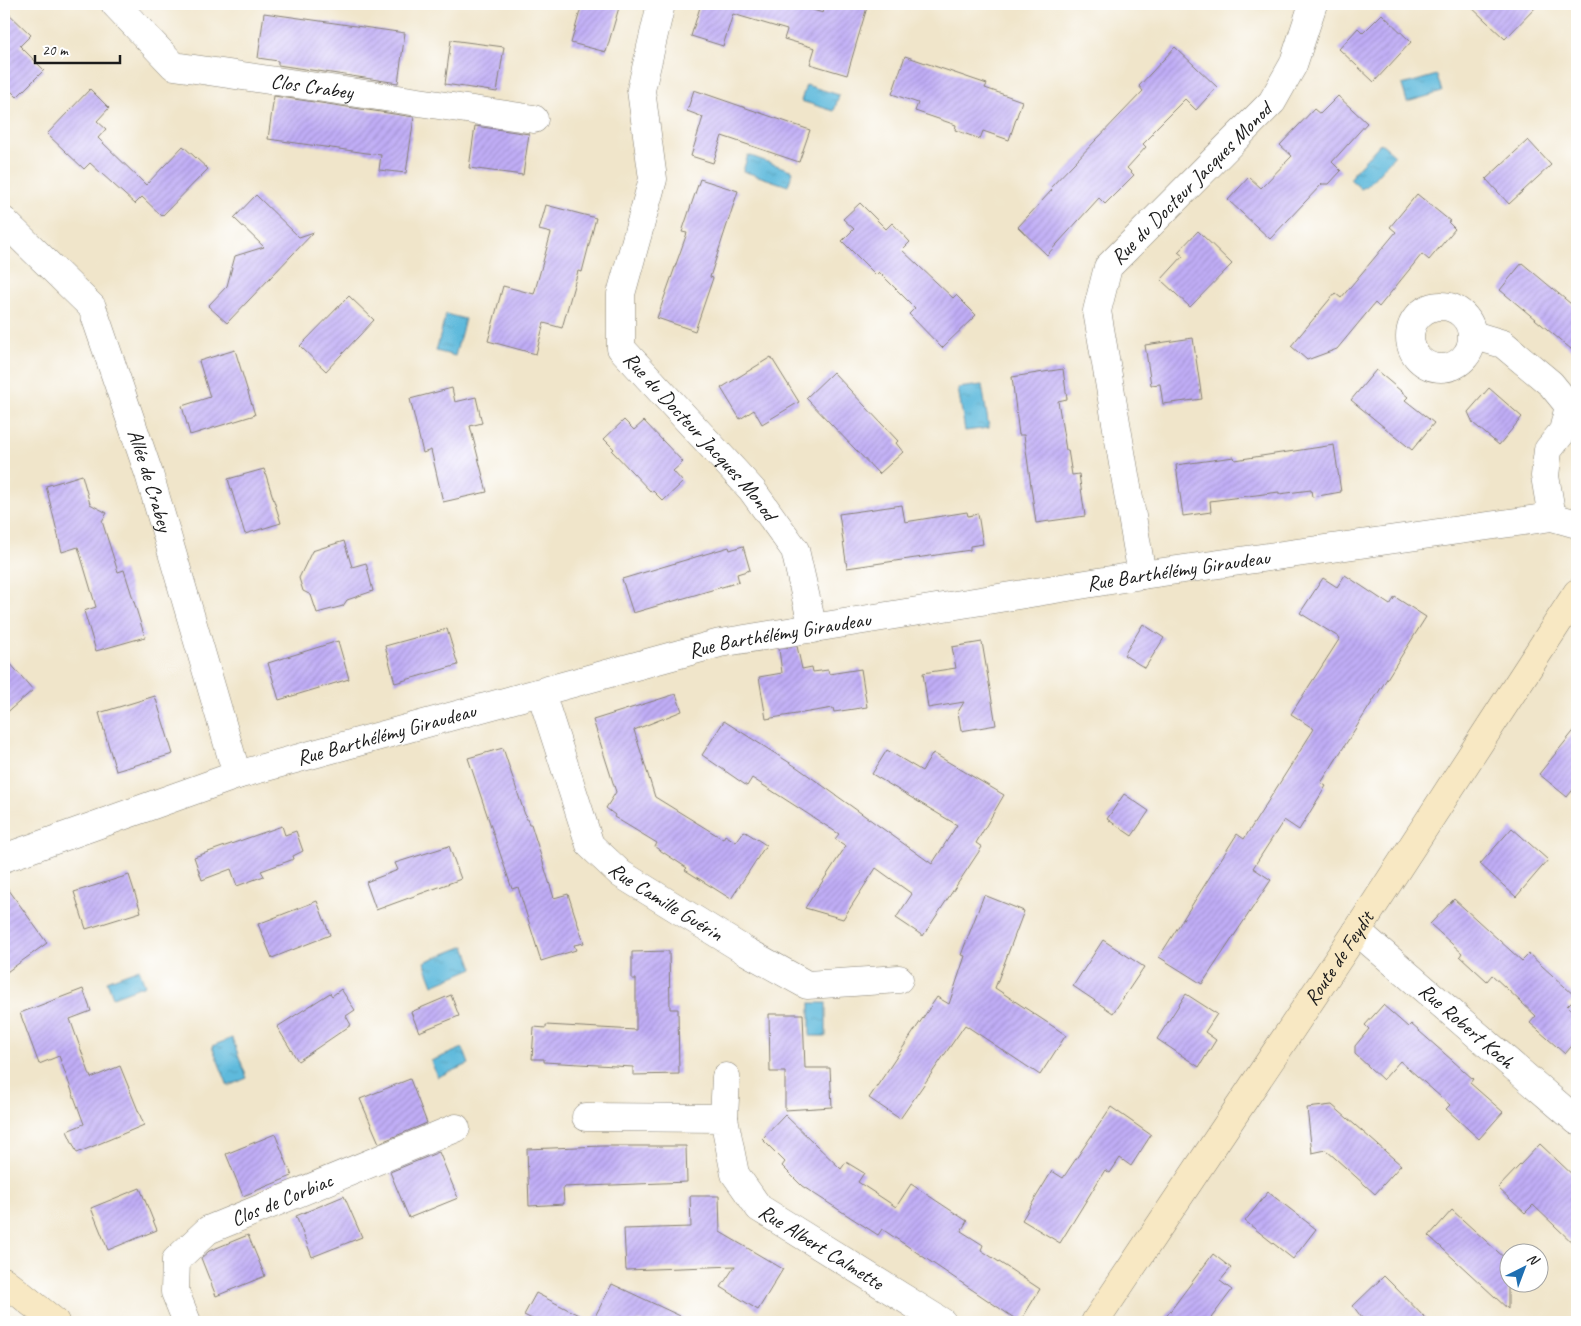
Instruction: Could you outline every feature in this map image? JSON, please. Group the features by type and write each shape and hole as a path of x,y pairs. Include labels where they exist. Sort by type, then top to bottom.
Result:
{"street":[{"name":"Clos Crabey","path":"115,4 174,66 534,119"},
{"name":"Rue du Docteur Jacques Monod","path":"661,4 641,90 653,178 621,294 621,348 752,490 796,550 813,629"},
{"name":"Rue du Docteur Jacques Monod","path":"1142,575 1097,311 1108,267 1272,102 1293,66 1313,4"},
{"name":"Allée de Crabey","path":"4,221 92,307 149,474 237,775"},
{"path":"1473,335 1503,344 1551,384 1569,406 1563,431 1548,450 1545,476 1552,517"},
{"name":"Rue Barthélémy Giraudeau","path":"4,858 237,775 720,643 1142,575 1552,517 1577,524"},
{"name":"Route de Feydit","path":"1095,1322 1357,931 1577,593"},
{"name":"Rue Camille Guérin","path":"541,693 590,845 620,874 744,950 807,984 899,979"},
{"name":"Rue Robert Koch","path":"1357,931 1577,1121"},
{"name":"Rue Albert Calmette","path":"726,1077 724,1118 735,1174 759,1208 942,1322"},
{"path":"586,1116 724,1118"},
{"name":"Clos de Corbiac","path":"188,1322 175,1292 176,1260 208,1230 456,1128"},
{"path":"4,1281 55,1322"}],"water":[{"path":"1437,75 1442,92 1407,102 1402,85"},
{"path":"806,85 839,95 834,111 801,101"},
{"path":"1381,143 1395,155 1367,186 1361,189 1350,179 1353,173"},
{"path":"748,155 793,171 788,186 743,171"},
{"path":"446,314 465,319 455,356 436,351"},
{"path":"982,385 989,428 965,431 958,388"},
{"path":"465,946 473,968 433,985 424,962"},
{"path":"139,969 145,985 113,997 107,981"},
{"path":"810,1003 826,1003 826,1036 810,1036"},
{"path":"232,1038 247,1078 228,1086 212,1046"},
{"path":"463,1048 469,1064 437,1077 431,1061"}],"building":[{"path":"582,4 620,4 606,52 571,43"},
{"path":"701,4 792,4 823,13 825,4 868,4 847,75 810,64 815,48 784,39 787,30 733,14 723,46 691,36"},
{"path":"1468,4 1539,4 1505,39"},
{"path":"4,9 31,35 20,46 44,70 17,97 4,84"},
{"path":"264,13 405,33 398,83 278,65 278,61 258,58"},
{"path":"1382,14 1411,42 1374,82 1339,49 1358,28 1363,33"},
{"path":"451,40 504,47 497,92 445,84"},
{"path":"1175,47 1217,87 1196,110 1185,99 1151,133 1153,134 1143,144 1146,147 1127,168 1134,175 1105,204 1099,198 1047,255 1018,227 1052,190 1050,188 1143,91 1139,86"},
{"path":"905,56 987,84 985,88 1022,101 1009,140 983,131 980,139 955,130 956,125 915,111 918,103 892,94"},
{"path":"90,89 109,108 97,121 106,129 98,138 146,185 183,146 208,169 162,216 142,197 135,204 90,163 84,169 47,134"},
{"path":"694,90 810,130 799,162 722,136 713,163 691,156 703,117 687,111"},
{"path":"274,96 414,117 406,173 379,170 381,155 268,139"},
{"path":"1338,96 1367,123 1332,162 1341,171 1329,184 1322,184 1270,239 1228,200 1249,177 1261,188 1292,156 1280,145 1314,109 1320,114"},
{"path":"475,126 529,134 523,175 469,168"},
{"path":"1528,140 1551,165 1509,204 1486,179"},
{"path":"700,179 738,191 710,277 713,278 695,331 657,318 687,233 682,232"},
{"path":"1417,194 1450,221 1448,222 1455,229 1429,260 1422,254 1379,307 1375,303 1337,349 1307,360 1291,346 1335,293 1341,298 1396,232 1390,227"},
{"path":"256,195 299,237 314,232 227,323 208,306 227,286 235,256 264,247 234,218"},
{"path":"860,203 886,229 892,223 910,242 902,250 953,298 956,295 976,315 942,348 909,314 915,308 879,272 876,275 842,241 854,229 843,219"},
{"path":"546,205 596,218 582,272 578,271 562,328 544,323 536,354 488,341 503,286 534,294 551,233 539,230"},
{"path":"1198,231 1232,264 1190,307 1161,280 1183,256 1178,252"},
{"path":"1522,263 1577,309 1577,354 1500,290"},
{"path":"349,296 374,320 326,371 300,346"},
{"path":"1193,338 1202,399 1163,404 1160,384 1151,385 1145,345"},
{"path":"235,350 255,415 190,435 182,406 210,397 199,361"},
{"path":"771,357 799,402 762,424 754,410 740,419 721,388"},
{"path":"1063,369 1067,399 1058,401 1072,475 1079,474 1085,516 1036,523 1024,435 1019,435 1012,377"},
{"path":"1376,370 1408,397 1405,400 1434,423 1412,450 1351,400"},
{"path":"833,372 898,441 896,443 903,452 879,474 806,398"},
{"path":"452,388 455,402 476,397 482,423 470,426 487,492 443,502 431,450 423,453 410,399"},
{"path":"1489,388 1522,417 1499,445 1473,423 1468,412"},
{"path":"624,420 634,430 644,421 683,462 673,471 683,482 663,501 653,491 651,492 612,451 614,449 604,439"},
{"path":"1334,445 1341,492 1312,497 1311,490 1279,494 1279,492 1210,501 1211,512 1183,516 1176,465 1234,457 1235,460"},
{"path":"264,469 281,523 245,534 228,479"},
{"path":"82,475 90,504 107,513 102,521 118,572 124,570 145,637 96,651 84,611 96,607 78,547 62,552 46,486"},
{"path":"902,505 905,522 967,512 968,516 978,514 983,544 970,546 970,550 847,568 839,514"},
{"path":"344,541 352,567 366,563 373,591 347,600 343,606 317,613 311,595 303,591 299,578 312,551"},
{"path":"743,546 750,570 737,574 739,582 633,613 622,579 729,547 730,550"},
{"path":"1345,575 1390,605 1395,597 1426,617 1321,783 1326,786 1299,830 1284,820 1253,868 1271,880 1202,984 1159,957 1237,834 1244,839 1314,729 1291,714 1340,638 1300,613 1323,578 1337,587"},
{"path":"1143,624 1164,638 1145,668 1124,655"},
{"path":"447,629 458,665 395,683 385,646"},
{"path":"338,641 349,679 279,700 268,663"},
{"path":"982,642 996,725 961,731 958,712 964,702 928,708 923,673 956,668 952,647"},
{"path":"797,646 802,669 812,667 813,672 828,670 829,674 861,669 867,707 834,712 833,708 766,719 759,677 782,673 779,649"},
{"path":"4,656 33,690 4,715"},
{"path":"676,694 682,711 634,730 655,797 723,839 725,835 736,842 744,831 766,845 731,899 685,870 687,868 655,847 657,843 614,817 615,815 606,808 616,792 593,720"},
{"path":"155,696 173,754 116,771 99,713"},
{"path":"724,721 798,768 932,864 957,825 872,774 887,750 922,771 933,753 1004,795 976,843 982,847 923,936 896,918 912,894 876,868 843,919 805,908 846,846 835,839 839,834 752,778 747,786 702,755"},
{"path":"1577,727 1577,785 1567,797 1539,774"},
{"path":"503,748 524,812 529,824 531,824 554,898 568,894 584,943 574,945 576,950 541,961 518,887 512,889 468,758"},
{"path":"1124,794 1149,811 1132,836 1107,819"},
{"path":"282,826 285,835 296,831 303,851 293,856 294,859 261,871 264,876 237,886 231,869 202,880 194,857"},
{"path":"1512,828 1548,860 1516,897 1480,864"},
{"path":"449,846 461,879 376,910 366,882 398,870 395,863"},
{"path":"129,875 141,912 86,929 74,892"},
{"path":"4,883 47,943 4,974"},
{"path":"984,895 1024,911 995,988 1066,1035 1040,1075 965,1025 900,1119 869,1098 937,997 949,1004 965,956 961,955"},
{"path":"1454,899 1522,961 1529,954 1576,997 1567,1006 1577,1015 1577,1040 1565,1054 1530,1023 1536,1016 1492,975 1487,981 1460,956 1462,953 1430,924"},
{"path":"317,901 330,935 272,958 258,924"},
{"path":"1103,940 1144,967 1113,1013 1073,986"},
{"path":"669,951 670,1009 678,1009 679,1074 633,1075 633,1067 544,1062 544,1059 532,1059 534,1027 546,1028 546,1025 636,1030 636,979 632,979 632,952"},
{"path":"83,989 91,1011 70,1019 91,1078 120,1066 144,1125 77,1153 67,1131 84,1124 59,1056 39,1064 20,1013"},
{"path":"341,989 355,1010 346,1016 351,1025 298,1061 277,1027 330,993 332,996"},
{"path":"1186,994 1217,1014 1205,1032 1216,1040 1199,1067 1157,1039"},
{"path":"451,995 459,1016 419,1032 411,1012"},
{"path":"1383,1005 1408,1027 1411,1024 1453,1061 1473,1079 1470,1083 1503,1112 1479,1139 1446,1109 1450,1105 1400,1061 1383,1080 1355,1054 1355,1046 1369,1029 1365,1025"},
{"path":"769,1014 803,1014 805,1068 830,1068 832,1107 785,1110 785,1072 770,1072"},
{"path":"410,1079 427,1123 379,1143 360,1099"},
{"path":"1332,1105 1401,1165 1375,1194 1326,1150 1312,1153 1307,1108"},
{"path":"1111,1107 1151,1135 1131,1166 1120,1158 1110,1173 1105,1170 1060,1243 1022,1220 1052,1171 1063,1178"},
{"path":"785,1115 841,1169 846,1162 864,1173 858,1182 896,1207 911,1184 967,1221 961,1231 983,1245 981,1250 1040,1289 1020,1322 882,1229 878,1235 802,1186 782,1166 785,1162 762,1139"},
{"path":"275,1134 292,1176 243,1196 226,1154"},
{"path":"1540,1144 1577,1179 1577,1247 1533,1205 1525,1213 1498,1188"},
{"path":"602,1146 686,1146 687,1182 563,1187 564,1204 529,1206 527,1149"},
{"path":"439,1152 458,1198 409,1218 390,1172"},
{"path":"140,1188 157,1230 108,1250 91,1208"},
{"path":"1268,1192 1316,1229 1293,1259 1245,1221"},
{"path":"344,1196 362,1237 312,1257 296,1216"},
{"path":"690,1196 719,1196 720,1232 783,1269 758,1310 721,1287 735,1266 626,1270 624,1229 691,1227"},
{"path":"1452,1210 1498,1252 1498,1294 1508,1294 1508,1309 1429,1236"},
{"path":"248,1235 265,1276 216,1296 201,1258 209,1251"},
{"path":"1213,1254 1231,1268 1220,1281 1232,1290 1208,1322 1162,1322"},
{"path":"1384,1276 1429,1322 1365,1322 1353,1306"},
{"path":"612,1284 693,1322 592,1322"},
{"path":"536,1293 592,1322 538,1322 524,1315"}]}
